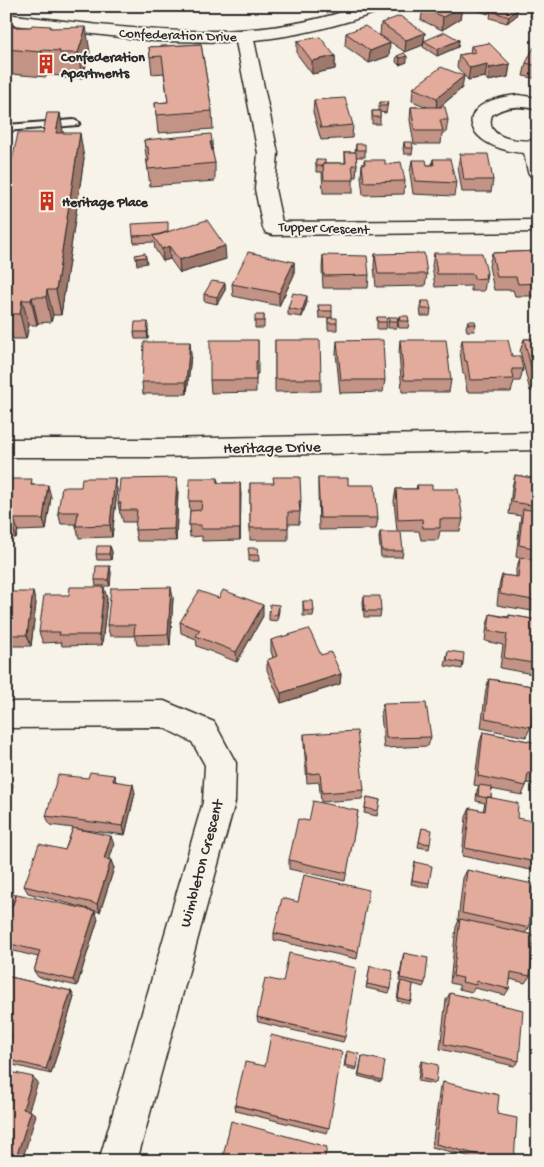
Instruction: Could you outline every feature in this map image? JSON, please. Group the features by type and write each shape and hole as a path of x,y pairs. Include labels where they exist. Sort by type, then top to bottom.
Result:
{"street":[{"name":"Confederation Drive","path":"6,19 137,34 184,37 244,36 292,30 341,20 365,8"},
{"name":"Tupper Crescent","path":"244,36 268,153 265,189 273,228 538,226"},
{"path":"538,104 516,101 498,103 484,111 480,118 482,128 488,135 502,143 516,146 535,146 538,172"},
{"name":"Heritage Drive","path":"6,448 167,448 538,441"},
{"name":"Wimbleton Crescent","path":"6,714 164,714 203,732 221,763 219,802 118,1161"}],"lane":[{"path":"6,128 74,123"}],"building":[{"path":"425,6 462,7 443,17 423,8"},
{"path":"497,6 508,6 517,9 509,17 491,11"},
{"path":"400,16 425,33 406,40 381,23"},
{"path":"6,25 14,25 13,27 51,26 50,28 86,27 78,53 59,53 60,51 42,50 41,52 6,49"},
{"path":"365,26 390,43 370,51 346,33"},
{"path":"445,32 459,40 438,49 424,41"},
{"path":"320,37 335,56 312,61 297,41"},
{"path":"489,43 510,64 490,68 487,64 470,68 459,55 476,52 471,46"},
{"path":"201,44 212,111 156,115 155,103 168,102 162,56 150,57 149,47"},
{"path":"534,47 538,48 538,66 526,63"},
{"path":"404,53 407,56 400,58 397,56"},
{"path":"441,67 464,76 437,98 413,88"},
{"path":"345,98 353,125 321,128 314,100"},
{"path":"380,102 388,102 386,106 379,106"},
{"path":"411,107 445,107 448,120 440,120 443,131 415,131"},
{"path":"372,111 380,111 380,117 373,117"},
{"name":"Heritage Place","path":"47,113 60,113 56,133 80,133 56,290 47,290 46,297 32,297 31,300 22,300 20,314 6,314 10,290 6,290 6,189 18,133 43,133"},
{"path":"211,134 212,142 210,142 215,163 148,169 148,147 145,147 144,140"},
{"path":"404,142 412,142 413,148 405,148"},
{"path":"356,144 365,144 365,150 356,150"},
{"path":"345,152 356,152 357,165 352,165 354,180 324,180 323,163 346,163"},
{"path":"460,154 488,154 493,180 464,180"},
{"path":"433,159 450,159 456,183 415,181 412,160 426,160 427,165 434,165"},
{"path":"316,160 325,160 325,163 323,163 323,166 316,166"},
{"path":"364,160 385,160 385,164 401,162 405,181 364,182 362,164 365,164"},
{"path":"207,220 225,246 179,260 169,246 162,249 153,236"},
{"path":"168,222 168,232 159,235 133,236 132,224"},
{"path":"538,251 538,283 518,284 516,277 497,277 492,253"},
{"path":"248,252 294,262 279,293 232,284"},
{"path":"145,253 146,257 136,258 135,255"},
{"path":"424,253 427,274 378,274 375,254"},
{"path":"434,253 482,253 487,273 485,274 486,278 474,279 473,274 437,274"},
{"path":"323,255 367,256 369,275 324,276"},
{"path":"212,281 225,283 217,297 204,294"},
{"path":"293,293 307,296 302,311 288,308"},
{"path":"421,301 429,301 431,309 422,309"},
{"path":"318,305 332,305 332,311 319,311"},
{"path":"255,315 264,315 264,321 255,321"},
{"path":"399,316 408,316 409,321 400,321"},
{"path":"377,317 386,317 387,322 378,322"},
{"path":"389,317 397,317 398,321 389,321"},
{"path":"328,318 337,318 337,323 328,323"},
{"path":"468,321 475,321 476,324 468,324"},
{"path":"135,322 148,322 147,332 134,332"},
{"path":"524,339 538,339 538,379 534,379"},
{"path":"210,340 258,340 256,380 210,380"},
{"path":"275,340 320,340 321,379 275,379"},
{"path":"383,340 385,380 341,380 337,341"},
{"path":"400,340 446,340 451,380 404,380"},
{"path":"462,340 508,340 512,356 520,356 523,369 512,369 514,379 470,380"},
{"path":"144,342 190,342 186,382 142,382"},
{"path":"515,475 538,479 538,506 512,502"},
{"path":"273,477 300,477 300,512 288,512 288,528 250,528 250,483 274,483"},
{"path":"82,478 115,478 110,525 76,526 78,512 58,512 62,487 81,487"},
{"path":"177,478 174,529 135,530 137,510 120,510 121,503 118,503 120,479"},
{"path":"190,478 218,478 217,483 240,483 240,529 201,529 201,525 189,525 190,511 201,510 202,501 189,501"},
{"path":"318,478 348,478 348,485 375,485 378,518 320,518"},
{"path":"6,479 32,479 31,485 48,485 43,519 14,519 12,527 6,527"},
{"path":"417,485 432,485 432,489 458,489 463,519 440,519 440,528 423,528 422,519 398,520 396,489 418,489"},
{"path":"523,509 538,511 538,549 519,545"},
{"path":"380,532 401,532 403,551 382,551"},
{"path":"97,546 110,546 109,554 96,554"},
{"path":"248,548 258,548 259,555 249,555"},
{"path":"520,557 538,561 538,601 500,594 502,575 518,577"},
{"path":"96,566 110,566 108,580 95,580"},
{"path":"70,587 104,587 99,635 59,635 60,632 39,632 44,595 69,595"},
{"path":"171,587 168,634 134,635 135,625 107,625 111,588"},
{"path":"223,590 263,605 236,652 196,636 200,630 180,622 199,591 219,598"},
{"path":"6,592 33,592 27,635 6,635"},
{"path":"364,596 380,596 381,611 365,611"},
{"path":"303,601 313,601 314,611 304,611"},
{"path":"270,604 279,605 277,615 269,614"},
{"path":"490,614 509,618 509,615 538,620 538,664 504,658 507,634 488,631"},
{"path":"309,629 321,655 331,652 341,674 281,693 267,660 277,656 271,640"},
{"path":"448,651 464,653 463,663 447,660"},
{"path":"489,679 538,687 538,716 532,715 531,727 485,718"},
{"path":"426,703 431,737 386,738 383,704"},
{"path":"357,731 364,790 322,793 320,773 308,774 304,734"},
{"path":"483,732 538,743 538,775 528,773 526,786 478,776"},
{"path":"90,772 114,775 113,781 133,784 123,826 46,816 58,775 88,778"},
{"path":"6,776 9,776 6,792"},
{"path":"479,785 492,787 491,797 478,796"},
{"path":"367,797 380,800 378,811 365,808"},
{"path":"487,797 518,803 517,818 538,822 536,862 465,848 470,808 485,811"},
{"path":"313,801 358,811 347,873 289,860 298,819 309,821"},
{"path":"73,828 111,836 104,859 111,860 97,904 24,886 39,844 65,850"},
{"path":"422,828 432,830 430,844 419,842"},
{"path":"415,862 432,866 429,883 412,880"},
{"path":"467,870 533,884 529,928 462,913"},
{"path":"304,875 369,890 358,952 274,933 282,898 298,902"},
{"path":"6,893 16,895 12,906 6,905"},
{"path":"17,894 95,911 73,980 34,971 40,951 6,943 6,922"},
{"path":"460,919 534,935 530,976 511,972 509,989 476,981 476,985 462,982 463,978 453,976"},
{"path":"289,953 356,968 345,1037 257,1017 265,978 283,982"},
{"path":"404,953 428,958 425,983 400,978"},
{"path":"370,966 393,971 391,989 367,984"},
{"path":"6,976 71,991 46,1069 6,1059 6,1050 12,1034 6,1033"},
{"path":"401,981 413,984 411,1001 398,998"},
{"path":"450,993 523,1010 519,1061 444,1044"},
{"path":"271,1035 342,1052 329,1128 235,1105 245,1062 265,1066"},
{"path":"347,1051 359,1054 357,1068 345,1065"},
{"path":"362,1056 385,1061 382,1080 359,1074"},
{"path":"422,1061 438,1065 436,1082 420,1078"},
{"path":"6,1071 33,1077 23,1109 31,1111 15,1161 6,1161"},
{"path":"443,1082 499,1095 497,1114 517,1118 514,1161 503,1161 436,1144"},
{"path":"231,1121 327,1147 324,1161 222,1161"},
{"path":"438,1157 452,1161 438,1161"}],"place":[{"name":"Confederation Apartments","path":"46,64"},
{"name":"Heritage Place","path":"47,201"}]}
